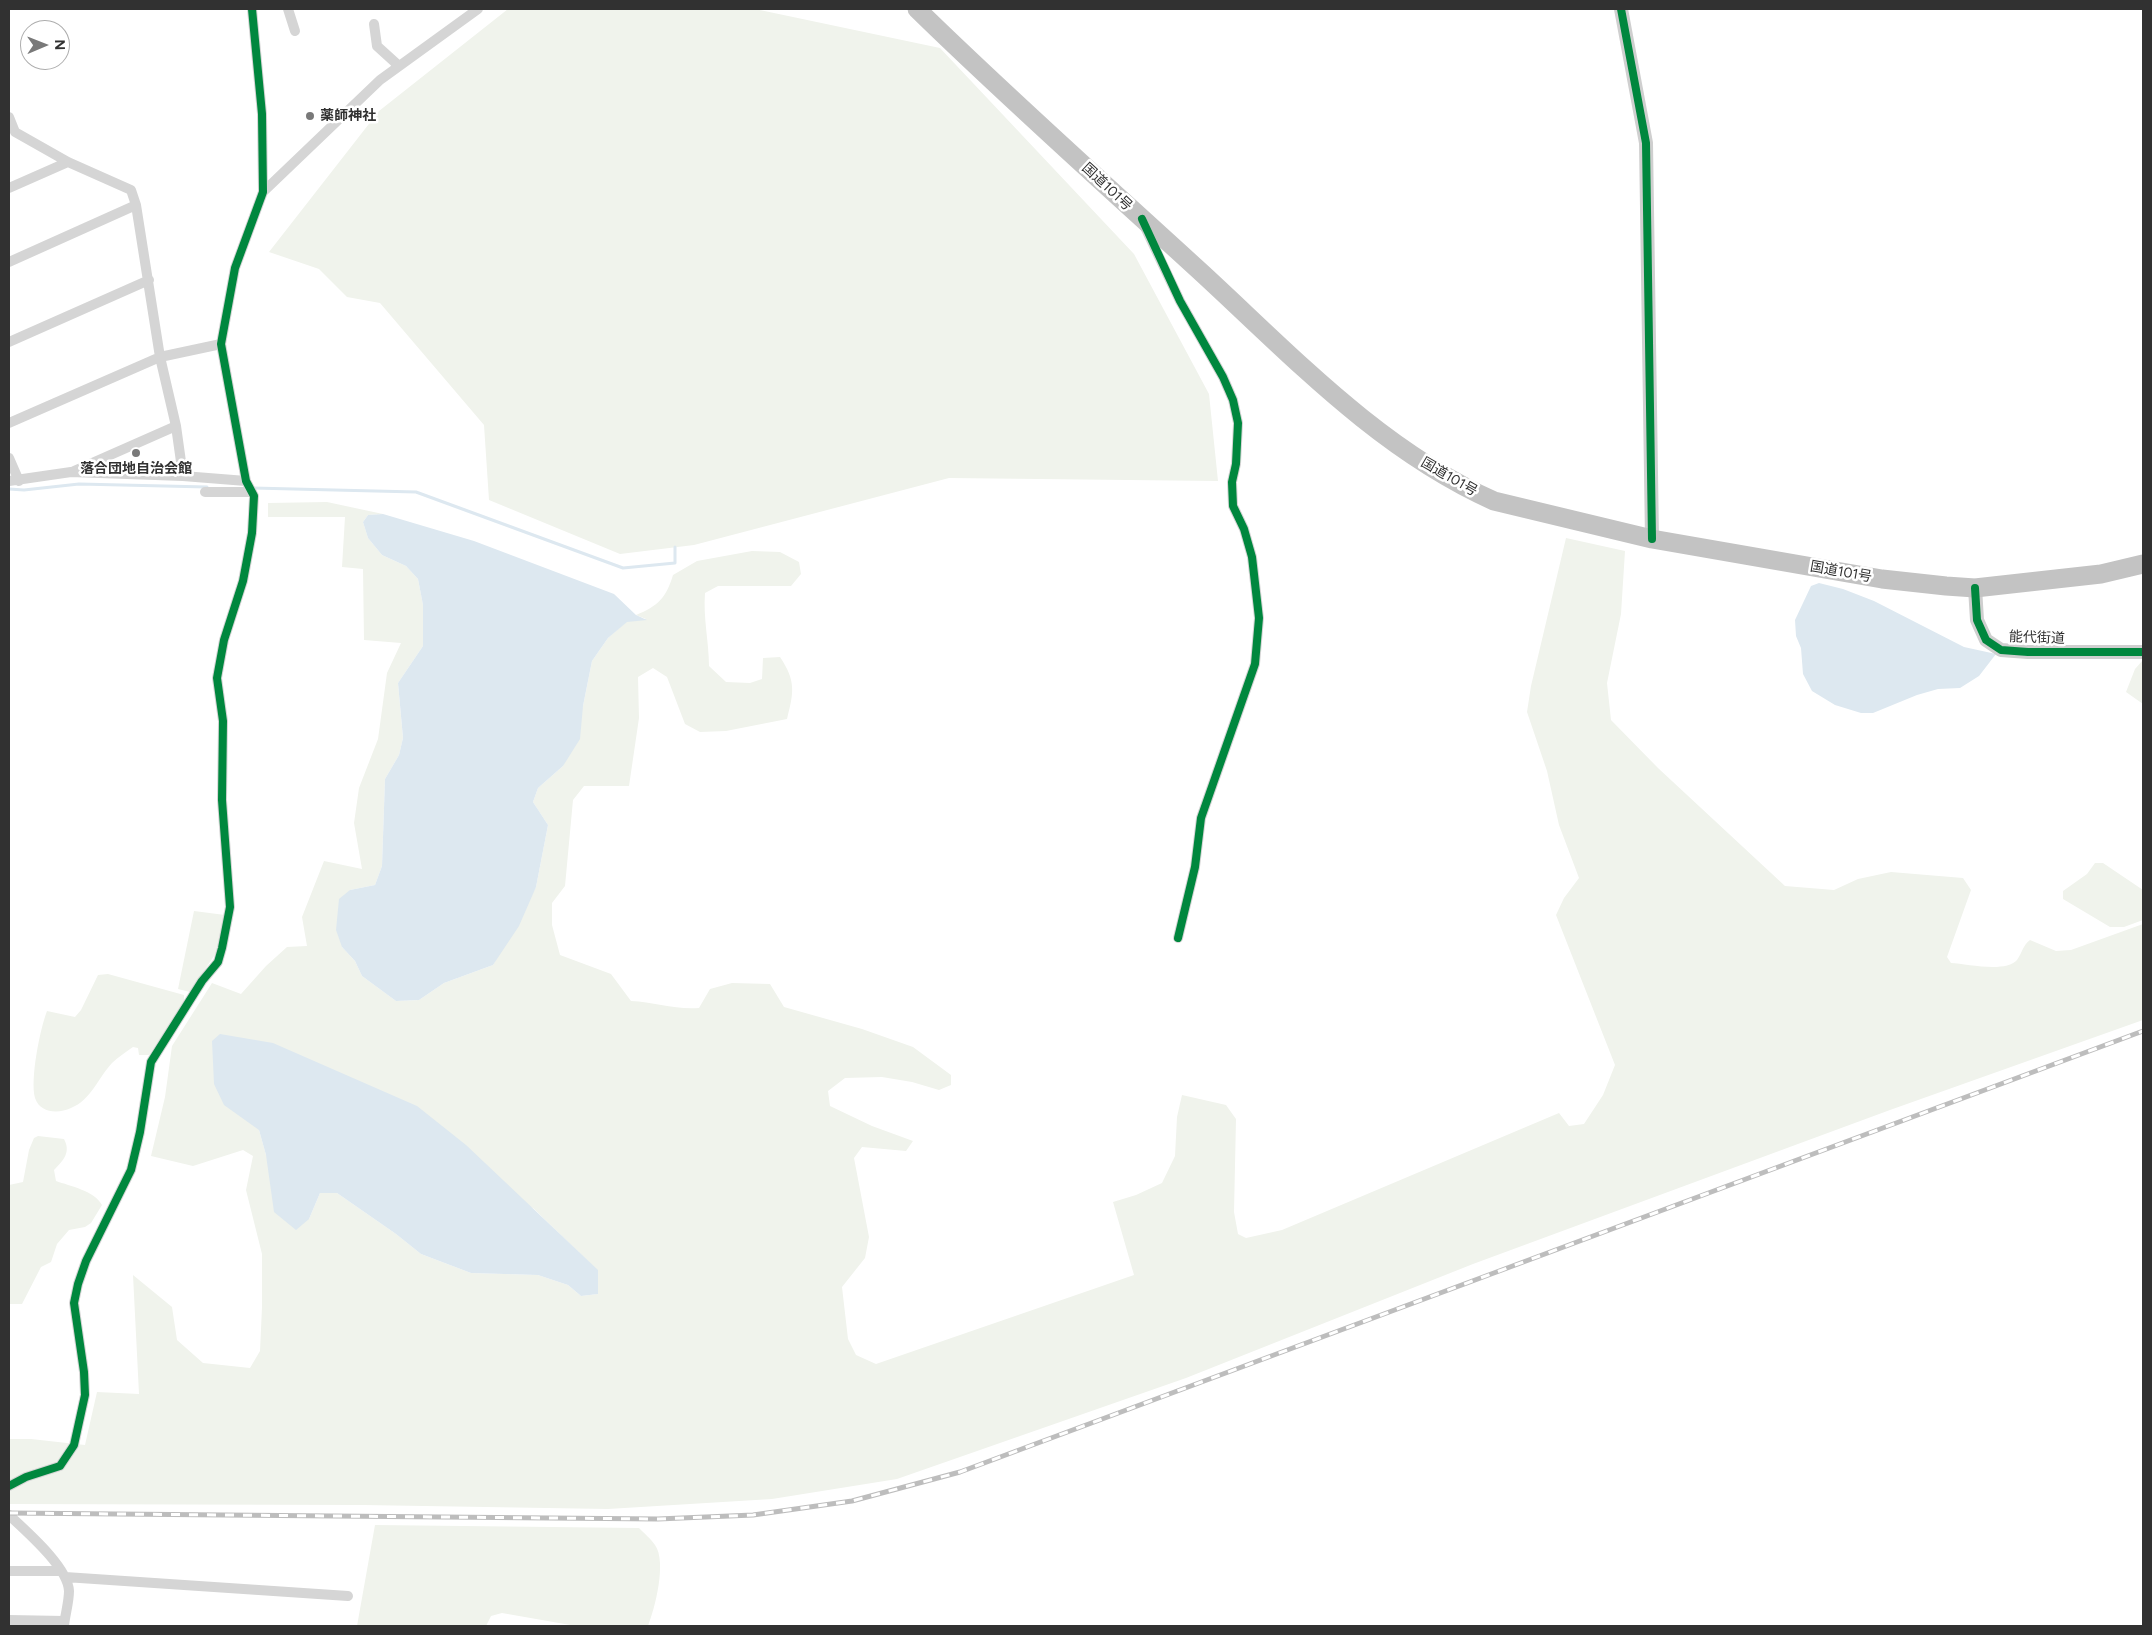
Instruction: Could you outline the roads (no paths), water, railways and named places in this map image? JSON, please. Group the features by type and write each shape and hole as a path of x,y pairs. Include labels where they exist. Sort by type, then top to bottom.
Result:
{"highway":[{"name":"国道101号","path":"917,9 1330,392 1432,470 1494,501 1652,540 1882,579 1975,588 2102,574 2143,564"}],"street":[{"path":"9,1486 26,1477 60,1466 74,1445 85,1395 84,1372 74,1303 78,1284 86,1261 131,1170 140,1132 151,1062 202,981 218,962 230,908 222,800 223,722 217,678 224,640 243,581 252,533 254,496 246,481 222,344 235,268 263,192 262,114 252,9"},
{"path":"288,9 295,31"},
{"path":"263,192 315,144 351,106 399,66 478,9"},
{"path":"1621,9 1646,143 1652,540"},
{"path":"374,24 377,46 399,66"},
{"path":"9,117 15,132 68,162 131,190 136,205 160,357 176,426 183,476"},
{"path":"9,188 68,162"},
{"path":"9,262 136,205"},
{"path":"1142,219 1180,301 1223,378 1233,400 1238,423 1236,464 1232,482 1233,506 1244,528 1252,557 1259,618 1255,664 1201,818 1195,867 1178,938"},
{"path":"9,342 149,280"},
{"path":"9,423 160,357 222,344"},
{"path":"71,472 176,426"},
{"path":"9,458 14,481 71,472 183,476 246,481"},
{"path":"204,492 252,492"},
{"name":"能代街道","path":"1975,588 1977,620 1986,640 2001,650 2028,652 2143,652"},
{"path":"9,1515 63,1574 69,1591 64,1624 9,1620"},
{"path":"9,1571 348,1596"}],"waterway":[{"path":"9,489 24,490 79,484 207,487"},
{"path":"253,488 416,492 623,568 675,563 675,547"}],"railway":[{"path":"9,1513 658,1519 753,1515 852,1501 960,1472 2143,1031"}],"place":[{"name":"薬師神社","path":"310,116"},
{"name":"落合団地自治会館","path":"136,453"}]}
